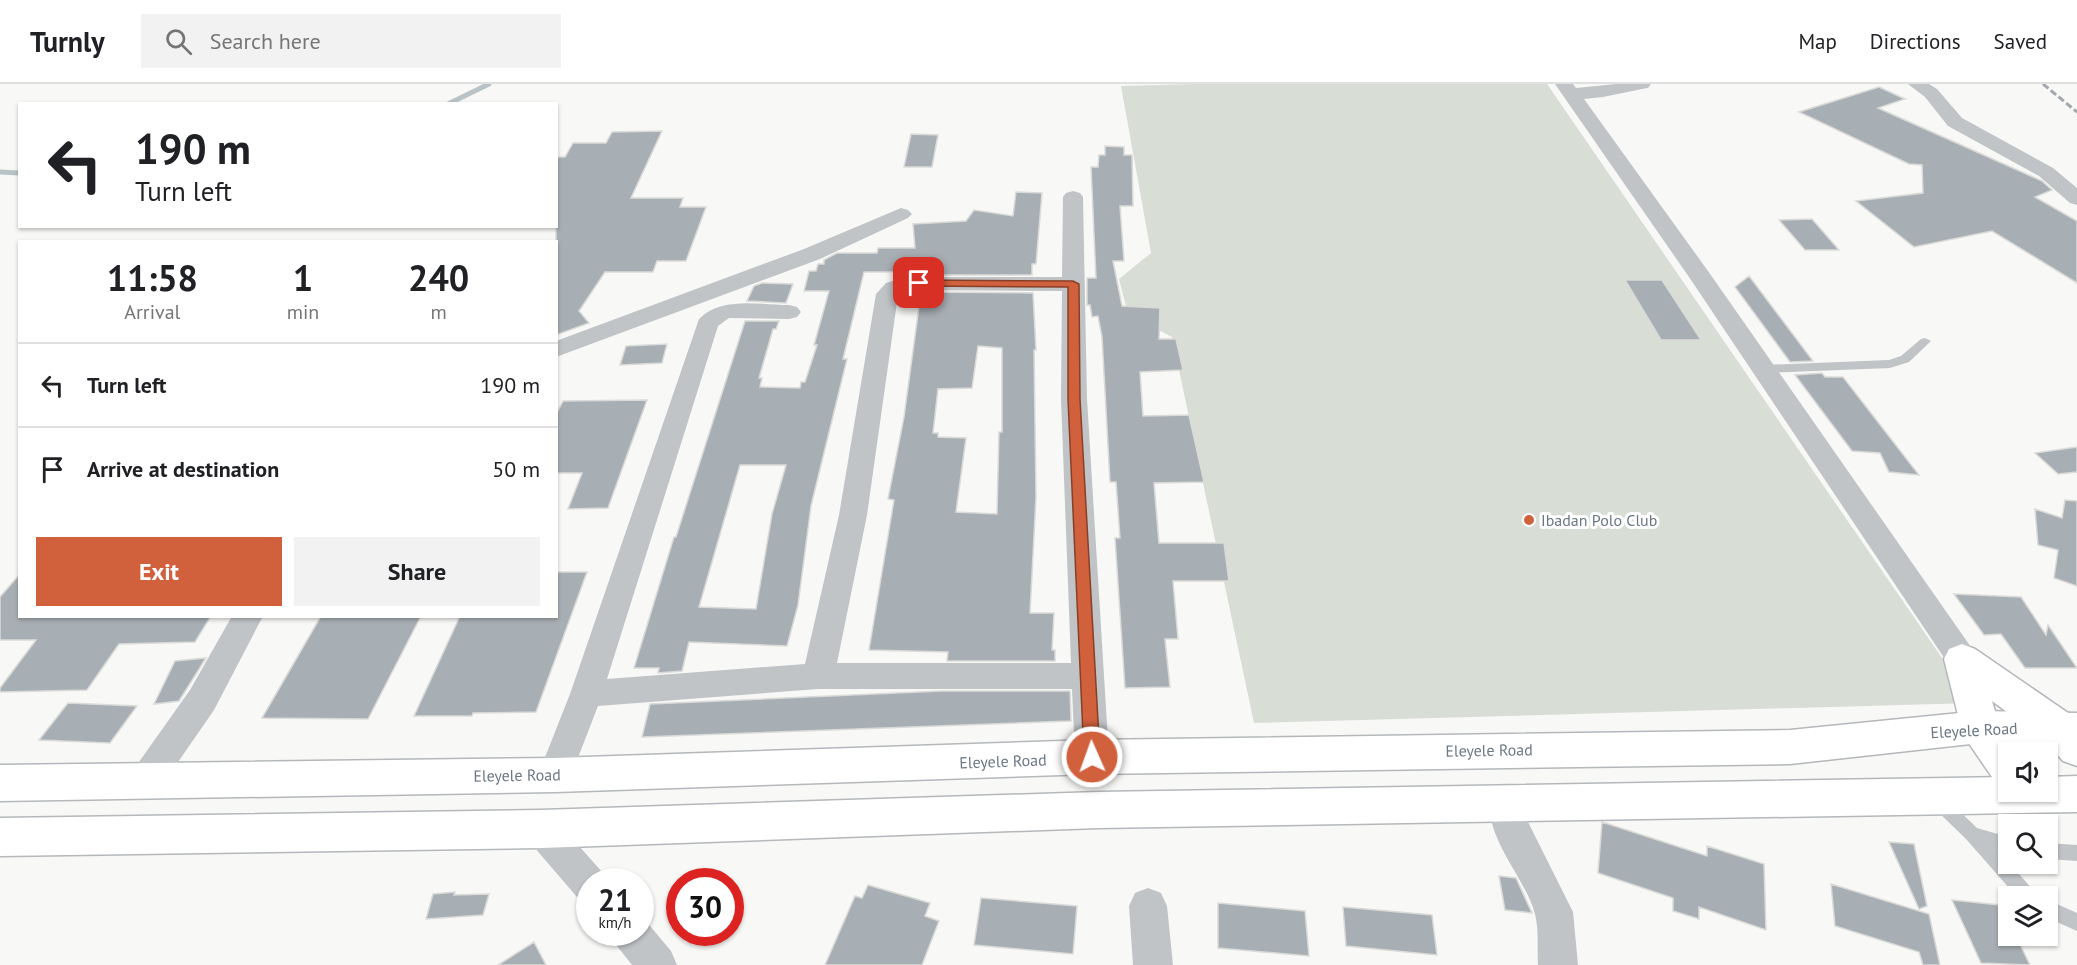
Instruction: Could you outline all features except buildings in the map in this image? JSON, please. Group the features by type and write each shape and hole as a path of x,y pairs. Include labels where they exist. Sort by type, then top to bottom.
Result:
{"main road":[{"path":"1962,659 1980,727 1998,753"},
{"path":"1962,659 2070,735"},
{"name":"Eleyele Road","path":"0,783 555,775 1092,757 1790,747 1980,727 2070,735"},
{"path":"0,837 541,829 1098,810 1933,796 1998,788"},
{"path":"2058,791 2077,794"}],"street":[{"path":"1566,89 1603,92 1642,84"},
{"path":"1917,84 1931,93 1955,122 2038,167 2077,200"},
{"path":"1566,89 1764,369 1962,659"},
{"path":"1073,197 1074,399 1092,757"},
{"path":"558,349 812,254 901,214"},
{"path":"818,676 853,515 887,294 891,288 899,284 1073,284"},
{"path":"555,775 586,694 707,324 716,315 725,311 789,312"},
{"path":"146,780 202,700 247,618"},
{"path":"586,694 818,676 1089,676"},
{"path":"1506,802 1509,822 1554,912 1558,965"},
{"path":"541,829 576,869"},
{"path":"1148,906 1153,965"},
{"path":"642,946 657,965"}],"lane":[{"path":"1764,369 1890,364 1905,359 1925,341"},
{"path":"1933,796 1972,834 2018,886"},
{"path":"1972,834 1998,842"},
{"path":"2058,852 2077,853"},
{"path":"2058,913 2077,922"}],"shaded area":[{"name":"Ibadan Polo Club","path":"1547,84 1973,703 1254,723 1172,337 1128,314 1119,279 1151,253 1121,86"}],"waterway":[{"path":"452,102 489,84"},
{"path":"0,172 18,173"}],"railway":[{"path":"2043,84 2077,112"}],"place":[{"name":"Ibadan Polo Club","path":"1529,520"}],"route":[{"path":"919,283 1073,284 1074,399 1092,757"}]}
